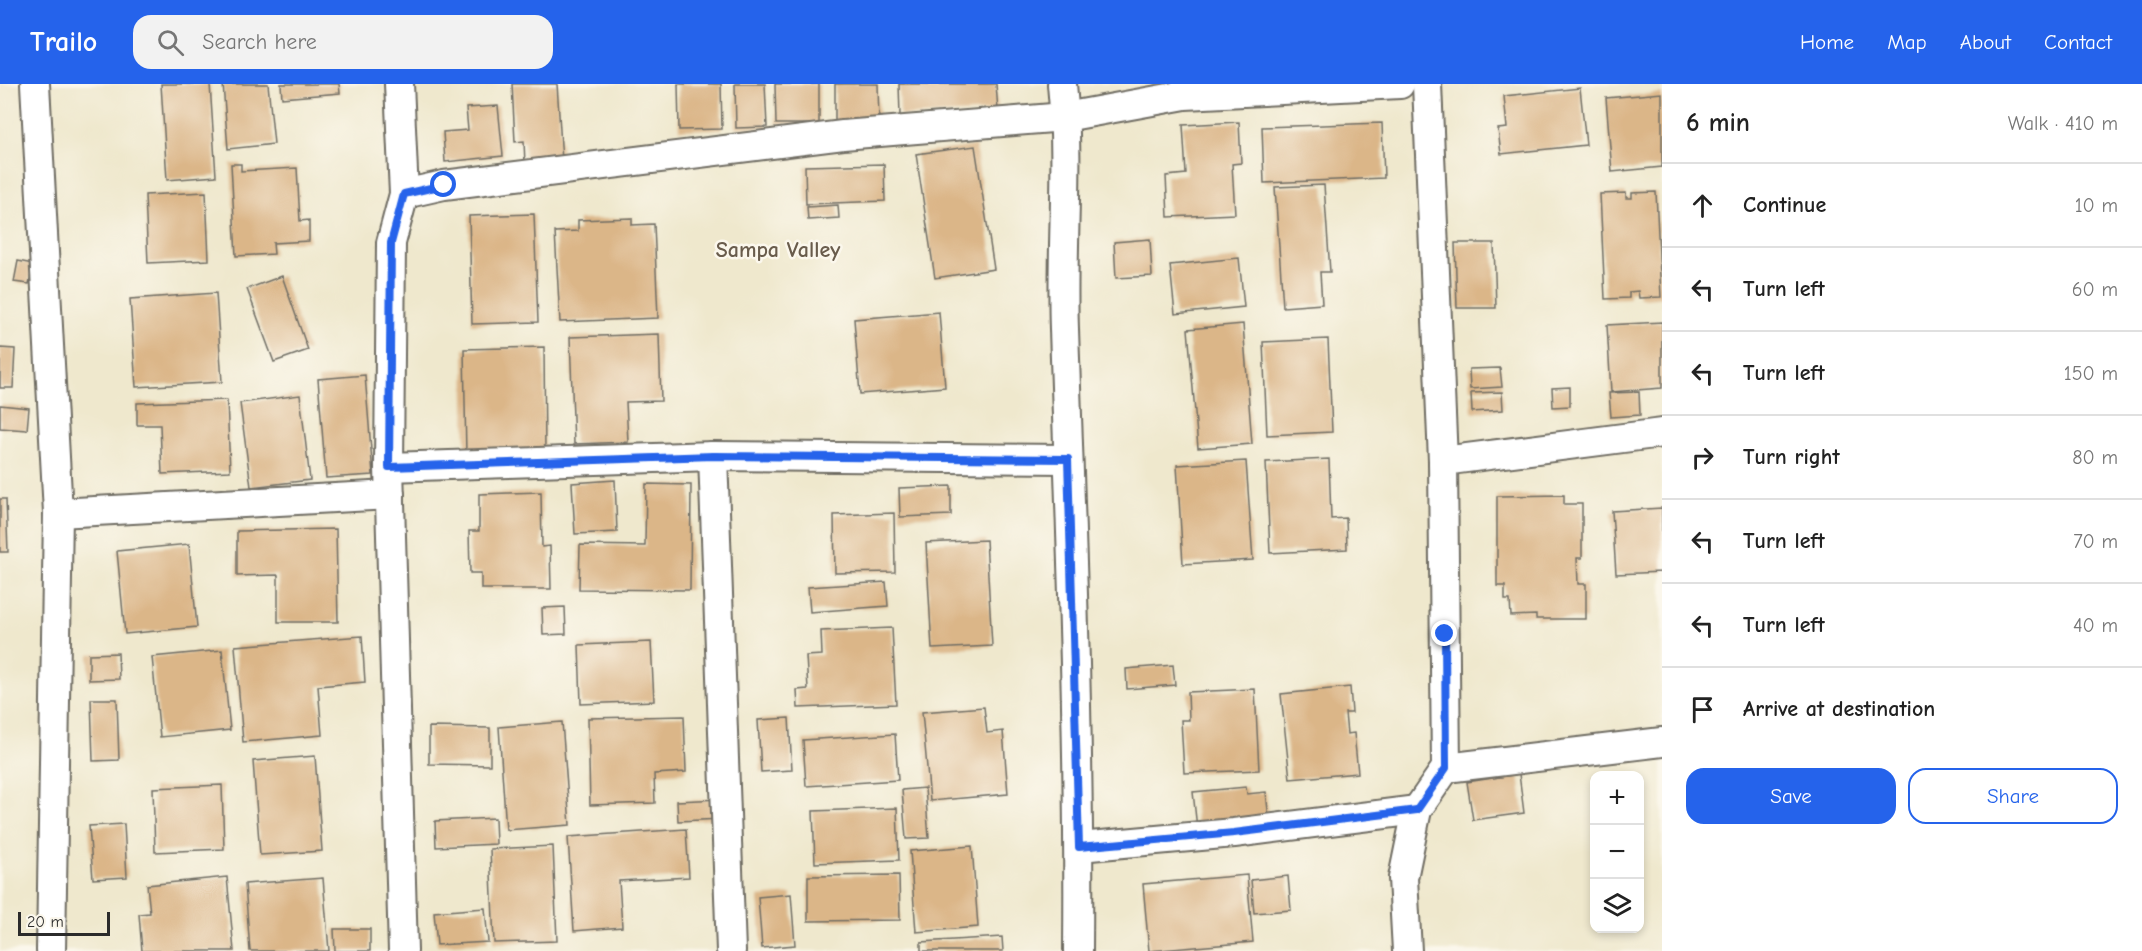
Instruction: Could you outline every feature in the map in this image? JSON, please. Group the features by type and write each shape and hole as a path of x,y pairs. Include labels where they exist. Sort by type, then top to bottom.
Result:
{"street":[{"path":"35,84 58,513 51,951"},
{"path":"399,84 404,194 391,243 390,481 403,951"},
{"path":"1062,84 1065,117 1063,296 1079,847 1078,951"},
{"path":"404,194 444,185 843,135 1065,117 1185,94 1400,84"},
{"path":"1407,951 1403,878 1417,810 1446,768 1443,461 1427,84"},
{"path":"1443,461 1662,433"},
{"path":"58,513 390,481 713,456 1068,459"},
{"path":"713,456 731,951"},
{"path":"1446,768 1662,742"},
{"path":"1079,847 1234,833 1417,810"}],"building":[{"path":"161,84 210,84 216,176 167,180"},
{"path":"223,84 268,84 274,144 228,149"},
{"path":"281,84 339,84 340,93 282,98"},
{"path":"512,84 557,84 562,161 525,164 524,141 515,142"},
{"path":"678,84 721,84 722,129 679,130"},
{"path":"735,84 765,84 767,127 736,128"},
{"path":"775,84 819,84 819,124 776,124"},
{"path":"835,84 878,84 879,123 835,124"},
{"path":"899,84 996,84 998,111 900,116"},
{"path":"1580,88 1586,145 1501,154 1498,129 1507,128 1504,96"},
{"path":"1662,93 1662,167 1612,172 1606,98"},
{"path":"498,106 503,156 445,162 443,132 468,130 466,108"},
{"path":"1239,122 1241,163 1232,164 1235,214 1168,217 1166,176 1186,174 1183,125"},
{"path":"1382,123 1384,178 1264,183 1262,127"},
{"path":"975,146 994,269 935,278 916,154"},
{"path":"231,164 241,164 241,171 297,168 300,221 309,220 309,241 273,243 274,254 236,256"},
{"path":"884,164 885,201 806,204 805,166"},
{"path":"1324,185 1330,272 1320,272 1322,304 1283,307 1275,187"},
{"path":"206,192 209,260 148,263 145,195"},
{"path":"1656,192 1661,297 1639,298 1638,291 1629,292 1629,298 1605,299 1600,194 1626,193 1626,198 1632,198 1632,193"},
{"path":"838,205 839,218 808,220 807,207"},
{"path":"534,214 538,322 472,324 469,216"},
{"path":"632,218 632,225 654,224 658,318 560,322 555,232 578,231 578,220"},
{"path":"1150,239 1152,276 1116,278 1114,242"},
{"path":"1455,243 1494,243 1496,308 1457,308"},
{"path":"1239,258 1244,307 1175,314 1170,265"},
{"path":"18,261 33,264 29,284 14,282"},
{"path":"282,276 308,350 274,362 247,289"},
{"path":"216,293 222,382 136,387 130,299"},
{"path":"939,312 945,387 860,394 854,319"},
{"path":"1662,322 1662,388 1611,392 1607,325"},
{"path":"1243,324 1252,444 1198,448 1188,329"},
{"path":"659,334 661,401 626,402 628,442 574,444 570,337"},
{"path":"1328,339 1332,432 1267,435 1263,342"},
{"path":"544,347 545,454 466,455 464,349"},
{"path":"0,348 15,349 13,388 0,388"},
{"path":"1500,368 1502,387 1470,389 1469,369"},
{"path":"365,375 373,475 326,478 318,379"},
{"path":"1570,387 1570,406 1553,407 1552,388"},
{"path":"1502,392 1503,410 1472,412 1471,393"},
{"path":"1639,392 1640,415 1611,417 1609,393"},
{"path":"300,395 310,480 251,487 240,403"},
{"path":"227,400 230,471 162,474 160,425 137,425 137,403"},
{"path":"0,405 29,408 27,430 0,428"},
{"path":"1329,459 1331,519 1346,518 1347,549 1270,553 1266,462"},
{"path":"1246,461 1253,560 1183,564 1177,465"},
{"path":"615,480 617,532 575,534 572,483"},
{"path":"646,484 691,485 690,590 579,589 580,545 645,546"},
{"path":"951,486 951,515 900,517 899,488"},
{"path":"541,492 542,547 550,546 551,589 481,589 481,573 470,573 469,531 479,531 479,494"},
{"path":"1564,495 1564,504 1582,504 1582,558 1577,558 1578,584 1586,584 1586,619 1536,619 1536,615 1511,616 1510,600 1505,600 1505,586 1497,586 1497,496"},
{"path":"0,499 6,499 8,552 0,552"},
{"path":"1662,508 1662,572 1616,574 1612,511"},
{"path":"894,513 895,572 835,573 834,515"},
{"path":"336,529 338,622 278,622 278,575 237,576 237,531"},
{"path":"986,540 992,646 932,649 926,543"},
{"path":"189,544 197,627 125,634 117,551"},
{"path":"886,582 888,606 810,612 808,587"},
{"path":"565,607 566,634 543,635 542,608"},
{"path":"892,628 896,704 798,708 797,690 808,689 806,656 822,655 821,631"},
{"path":"362,636 365,682 318,686 322,735 243,742 235,646"},
{"path":"651,642 654,701 581,704 579,645"},
{"path":"222,650 230,730 160,737 152,657"},
{"path":"118,653 119,679 89,680 89,654"},
{"path":"1173,665 1175,685 1127,689 1126,669"},
{"path":"1350,687 1352,713 1345,713 1347,734 1354,733 1358,773 1290,779 1281,694"},
{"path":"1255,689 1259,770 1184,773 1181,720 1189,720 1188,692"},
{"path":"91,699 117,699 119,760 93,761"},
{"path":"984,707 987,733 1003,731 1008,794 930,801 922,712"},
{"path":"684,716 686,772 654,774 655,803 590,805 588,718"},
{"path":"789,718 792,770 761,772 758,720"},
{"path":"562,722 570,825 506,830 499,727"},
{"path":"429,727 490,728 490,765 429,764"},
{"path":"895,734 898,780 806,786 803,740"},
{"path":"315,756 322,851 260,855 253,761"},
{"path":"1519,774 1524,813 1473,820 1467,782"},
{"path":"222,785 224,849 155,852 153,788"},
{"path":"1246,787 1247,794 1266,792 1269,820 1197,828 1193,792"},
{"path":"925,788 929,838 906,839 902,790"},
{"path":"721,799 723,819 678,821 677,801"},
{"path":"897,808 899,860 815,863 813,811"},
{"path":"495,818 496,844 436,847 435,821"},
{"path":"124,824 127,877 93,879 89,826"},
{"path":"686,829 689,877 619,881 622,927 574,931 568,837"},
{"path":"553,846 557,941 494,943 490,849"},
{"path":"972,846 978,927 916,932 910,851"},
{"path":"899,875 900,920 808,921 808,876"},
{"path":"1247,875 1253,942 1149,951 1143,884"},
{"path":"1288,876 1291,910 1254,913 1251,880"},
{"path":"227,877 234,951 142,951 139,914 150,913 147,885"},
{"path":"323,878 329,951 250,951 245,884"},
{"path":"791,894 795,945 762,948 758,897"},
{"path":"485,908 488,942 437,945 434,912"},
{"path":"334,929 370,929 370,951 335,951"},
{"path":"1002,937 1003,951 921,951 921,942"}],"district":[{"name":"Sampa Valley","path":"778,249"}],"route":[{"path":"444,185 404,194 391,243 389,467 713,456 1068,459 1079,847 1234,833 1417,810 1446,768 1445,634"}]}
